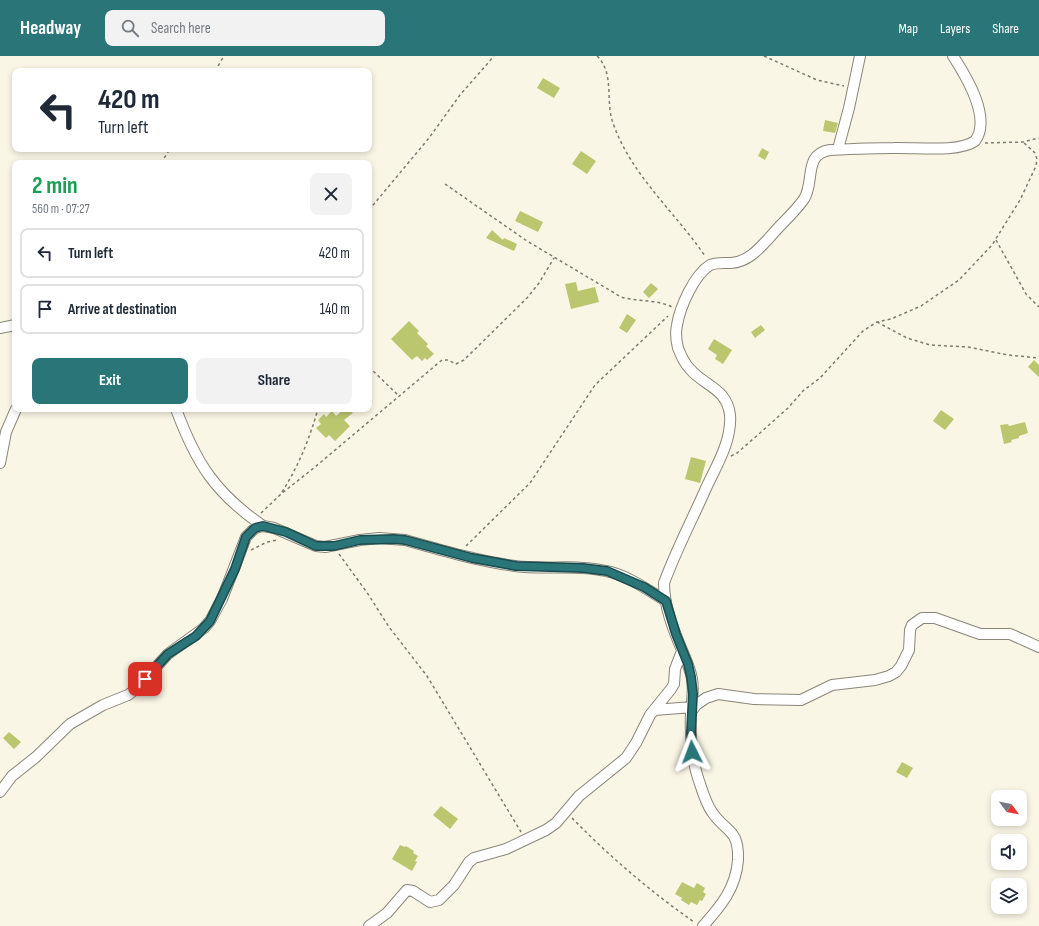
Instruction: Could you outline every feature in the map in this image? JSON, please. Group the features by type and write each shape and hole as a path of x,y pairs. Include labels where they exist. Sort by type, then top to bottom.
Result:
{"street":[{"path":"838,149 860,56"},
{"path":"699,924 723,903 733,886 736,872 737,854 733,833 711,811 698,780 692,752 691,709 693,694 691,677 666,601 664,583 720,459 730,429 728,406 723,396 690,370 681,357 675,337 677,324 685,299 701,274 711,264 740,261 756,252 804,199 808,190 812,165 818,154 823,150 894,148 923,149 962,147 971,144 978,137 980,132 979,107 976,96 953,56"},
{"path":"0,328 12,326"},
{"path":"0,463 6,432 15,412"},
{"path":"177,412 190,444 211,480 232,502 259,523 295,536 316,546 334,546 360,540 394,539 405,540 457,554 516,566 583,568 607,571 644,587 666,601"},
{"path":"0,792 12,776 36,758 70,724 104,705 128,695 136,689 168,654 204,628 215,613 240,556 246,537 259,523"},
{"path":"644,587 664,583"},
{"path":"655,710 691,709 706,698 718,694 754,699 801,700 832,685 875,680 889,676 902,666 909,650 910,630 912,625 922,618 929,617 940,619 980,634 1010,634 1039,646"},
{"path":"369,926 387,913 407,890 413,891 429,902 436,902 454,885 469,862 474,858 506,849 556,823 579,796 626,758 636,743 646,722 666,697 674,684 675,669 682,651"}],"path":[{"path":"218,68 224,56"},
{"path":"372,206 429,138 460,95 494,56"},
{"path":"597,56 607,72 612,122 627,153 639,172 694,239 711,264"},
{"path":"764,56 817,80 853,88"},
{"path":"971,144 1023,142 1039,138"},
{"path":"720,459 737,453 788,408 804,390 820,378 863,331 877,322 891,319 921,306 959,280 996,240 1020,200 1036,166 1037,159 1035,153 1023,142"},
{"path":"445,184 527,241 621,297 630,300 656,302 676,309 685,299"},
{"path":"996,240 1026,294 1039,307"},
{"path":"281,494 442,360 448,360 456,364 464,360 527,298 539,283 554,258"},
{"path":"457,554 530,483 595,385 672,313"},
{"path":"877,322 908,338 930,345 968,347 1039,358"},
{"path":"372,370 399,396"},
{"path":"259,523 281,494 299,464 317,412"},
{"path":"240,556 267,542 295,536"},
{"path":"334,546 389,627 427,676 526,839"},
{"path":"568,810 573,818 609,853 674,908 699,924"}],"building":[{"path":"543,78 560,88 554,98 537,88"},
{"path":"825,120 838,123 835,133 823,131"},
{"path":"762,148 769,152 765,160 758,156"},
{"path":"581,151 596,161 587,174 572,164"},
{"path":"520,211 543,222 538,232 515,221"},
{"path":"492,230 503,240 504,238 517,244 514,251 486,238"},
{"path":"576,282 578,291 595,287 599,302 571,309 565,284"},
{"path":"651,283 658,289 649,298 643,292"},
{"path":"627,314 636,320 627,333 619,328"},
{"path":"409,321 419,331 417,333 428,344 426,346 434,354 427,360 425,358 422,361 417,356 412,360 391,339"},
{"path":"761,325 765,330 755,338 751,332"},
{"path":"714,339 732,350 723,364 715,359 717,355 708,349"},
{"path":"1034,360 1039,365 1039,377 1028,367"},
{"path":"941,410 954,419 945,430 933,421"},
{"path":"333,412 336,416 341,412 353,413 344,420 350,426 335,441 329,435 326,438 316,428 321,424 318,420 324,414 326,417"},
{"path":"1025,422 1028,433 1011,440 1012,442 1004,444 1000,425 1008,424 1009,426"},
{"path":"691,457 706,461 700,483 685,479"},
{"path":"9,732 21,742 14,749 3,738"},
{"path":"902,762 913,768 907,778 896,772"},
{"path":"441,806 458,819 450,829 433,815"},
{"path":"400,845 406,846 414,851 413,853 418,856 415,861 417,862 412,871 392,859"},
{"path":"682,882 694,888 697,883 705,888 703,892 706,894 702,901 700,900 697,905 691,902 689,905 681,900 682,898 675,894"}],"route":[{"path":"145,679 160,661 176,648 196,636 210,621 235,569 246,537 255,528 263,526 274,528 316,546 325,547 360,540 380,538 405,540 496,563 532,568 583,568 607,571 644,587 666,601 670,617 688,664 693,684 691,712 692,752"}]}
